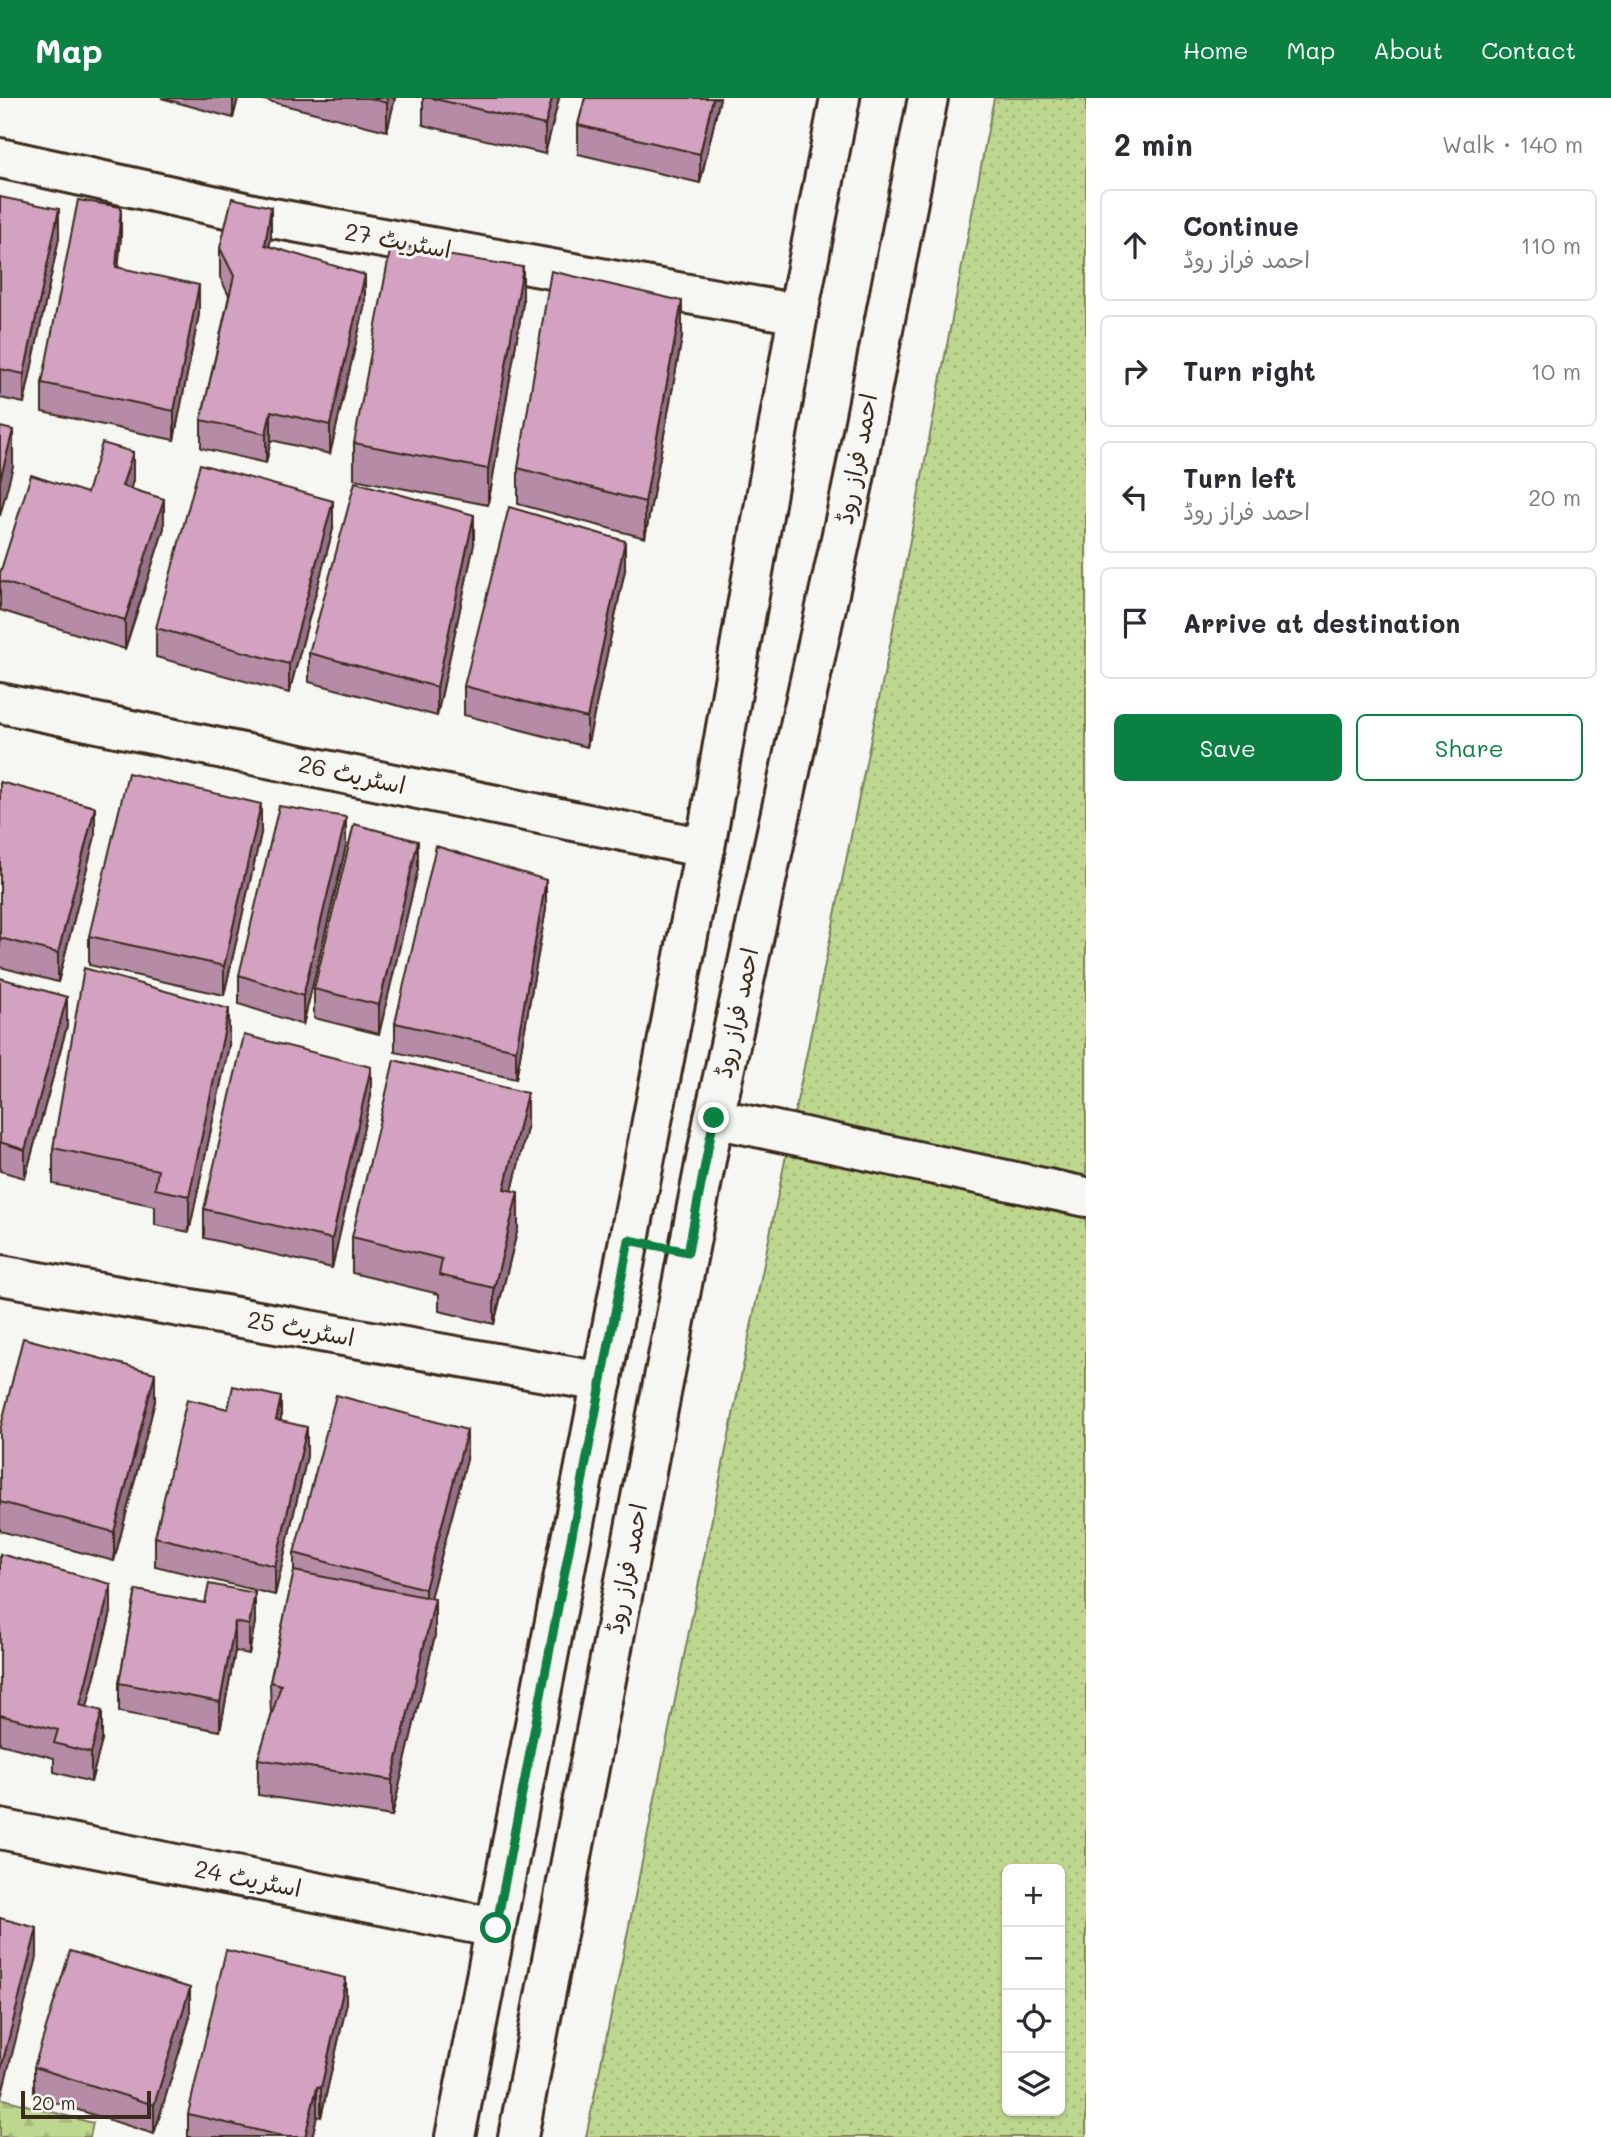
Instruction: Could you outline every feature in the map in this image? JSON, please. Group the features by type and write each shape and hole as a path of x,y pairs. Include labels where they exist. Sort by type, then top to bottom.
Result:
{"main road":[{"path":"455,2137 705,848 798,314 840,98"},
{"name":"احمد فراز روڈ","path":"518,2137 714,1118 853,484 928,98"},
{"name":"اسٹریٹ 27","path":"0,158 267,217 798,314"},
{"name":"اسٹریٹ 26","path":"0,703 705,848"},
{"path":"714,1118 1086,1197"},
{"path":"629,1240 688,1252"},
{"name":"اسٹریٹ 25","path":"0,1275 602,1382"},
{"name":"اسٹریٹ 24","path":"0,1829 496,1928"}],"green space":[{"path":"994,98 1086,98 1086,2137 586,2137 890,645"},
{"path":"0,2098 93,2123 90,2137 0,2137"}],"building":[{"path":"369,98 388,98 387,103"},
{"path":"431,98 552,98 545,125"},
{"path":"585,98 713,98 700,154 578,125"},
{"path":"0,197 59,209 24,374 0,369"},
{"path":"232,198 271,207 265,245 365,275 330,425 271,411 266,434 201,420 234,276 220,248"},
{"path":"78,200 121,207 116,267 199,285 174,411 42,383"},
{"path":"392,240 420,251 523,267 488,469 354,443"},
{"path":"551,271 682,301 645,502 518,468"},
{"path":"0,427 13,430 0,480"},
{"path":"102,443 133,452 122,486 164,499 125,620 0,581 0,573 31,475 87,493"},
{"path":"200,464 333,501 289,664 156,628"},
{"path":"355,482 474,515 437,687 309,653"},
{"path":"509,507 625,541 587,718 464,686"},
{"path":"128,773 261,804 224,966 89,936"},
{"path":"0,782 95,807 58,953 0,938"},
{"path":"279,806 346,817 303,996 239,975"},
{"path":"354,824 418,841 379,1005 314,989"},
{"path":"436,846 546,880 516,1050 395,1023"},
{"path":"84,968 229,1009 189,1196 155,1189 158,1170 53,1148"},
{"path":"0,978 67,997 25,1150 0,1142"},
{"path":"244,1035 371,1067 332,1239 204,1209"},
{"path":"394,1060 527,1093 504,1189 518,1192 494,1288 439,1275 442,1259 352,1237"},
{"path":"23,1338 155,1373 114,1532 0,1502 0,1430"},
{"path":"233,1386 281,1397 276,1420 307,1427 275,1566 155,1537 187,1399 228,1409"},
{"path":"336,1395 467,1430 425,1589 294,1553"},
{"path":"0,1554 111,1584 80,1705 102,1711 91,1753 54,1743 58,1730 0,1715"},
{"path":"294,1571 435,1599 392,1780 258,1759 281,1685 270,1682"},
{"path":"209,1584 255,1593 249,1625 235,1622 220,1702 119,1683 136,1590 205,1603"},
{"path":"0,1918 37,1928 0,2072"},
{"path":"226,1950 346,1978 321,2088 317,2087 305,2137 286,2137 188,2114"},
{"path":"70,1951 190,1988 154,2105 34,2067"}],"route":[{"path":"496,1928 629,1240 688,1252 714,1118"}]}
